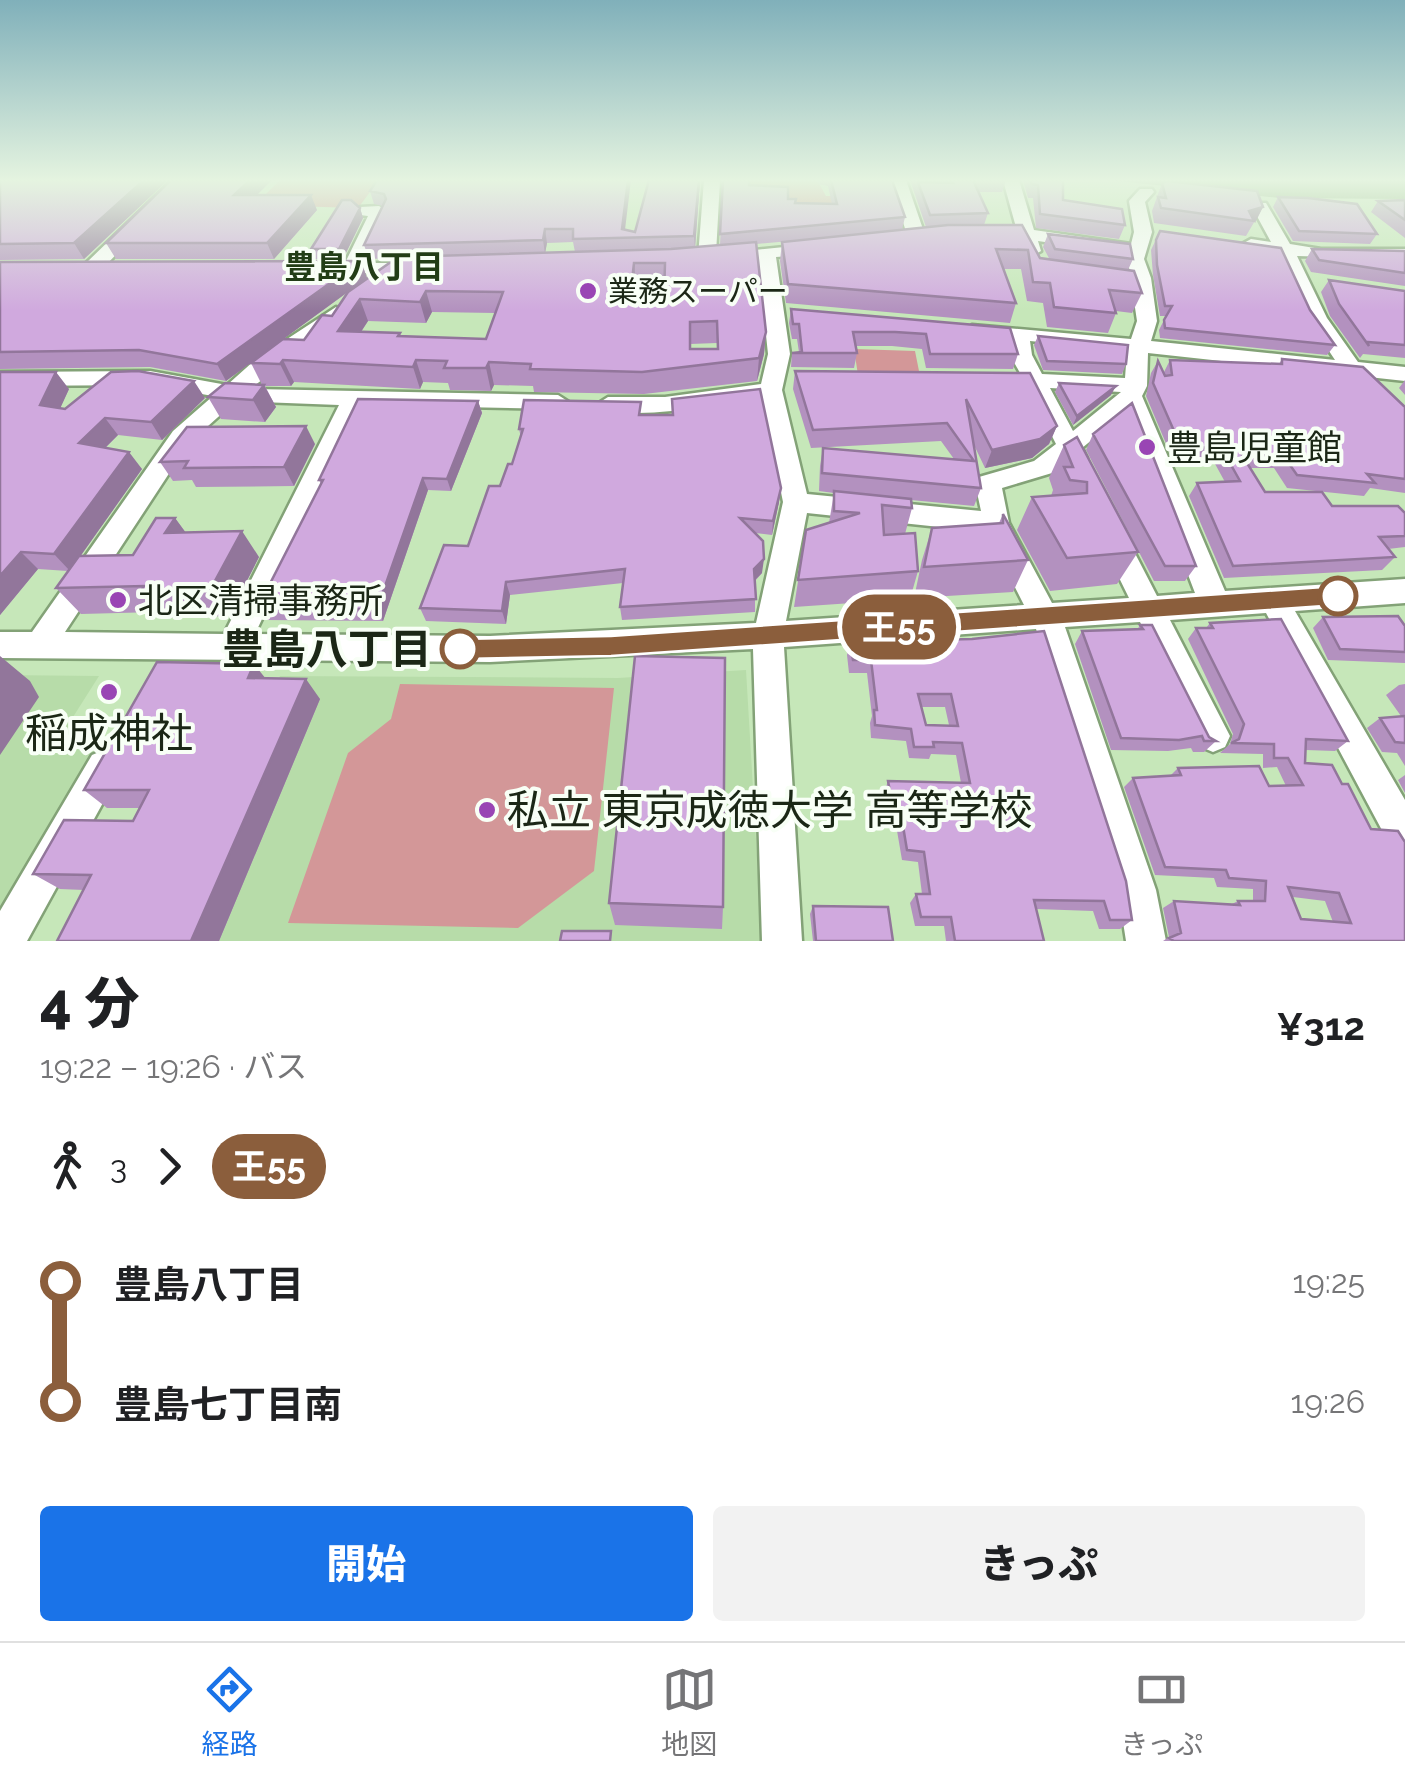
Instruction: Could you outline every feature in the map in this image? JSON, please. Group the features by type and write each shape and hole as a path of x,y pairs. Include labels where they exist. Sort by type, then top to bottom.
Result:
{"street":[{"path":"93,267 137,224"},
{"path":"352,269 373,224"},
{"path":"704,224 698,258 767,255 832,246"},
{"path":"912,224 916,235"},
{"path":"1023,224 1041,270"},
{"path":"1142,224 1146,237 1134,259 1134,282 1147,321 1138,347 1134,391 1202,581 1217,604"},
{"path":"1269,224 1302,280 1318,318 1356,368 1387,396"},
{"path":"896,242 916,235 944,236"},
{"path":"978,236 1146,237"},
{"path":"1232,242 1284,250 1405,254"},
{"path":"767,255 781,313 773,384 796,502 767,662 782,941"},
{"path":"68,268 119,267"},
{"path":"311,269 428,268"},
{"path":"40,645 171,449 263,365 397,269"},
{"path":"1302,280 1332,283"},
{"path":"956,327 1405,374"},
{"path":"1019,333 1022,355 1084,478"},
{"path":"0,379 150,378 251,396 644,405 805,378"},
{"path":"1001,380 1134,391"},
{"path":"1134,391 1043,468 988,483 996,522 1045,616 1137,890 1146,941"},
{"path":"233,647 352,400"},
{"path":"796,502 996,522"},
{"path":"1100,510 1213,736"},
{"path":"0,645 490,649 770,636 1405,590"},
{"path":"1274,600 1405,836"},
{"path":"153,682 174,646"},
{"path":"4,941 120,740"}],"shaded area":[{"path":"854,349 915,351 920,376 858,375"},
{"name":"私立 東京成徳大学 高等学校","path":"746,670 762,941 160,941 280,676 618,678"},
{"path":"0,675 99,676 73,717 114,718 0,908"},
{"path":"400,684 614,688 594,871 518,928 288,923 348,753 391,719"}],"building":[{"path":"0,224 95,224 74,243 0,244"},
{"path":"126,224 284,224 267,243 106,243"},
{"path":"327,224 352,224 339,249 311,249"},
{"path":"374,224 623,224 622,229 635,232 637,224 695,224 694,236 573,239 573,229 545,229 543,240 364,245"},
{"path":"721,224 830,224 720,234"},
{"path":"1295,224 1370,224 1377,234 1299,231"},
{"path":"948,225 1022,225 1040,258 1134,271 1142,293 1109,290 1116,313 1054,307 1050,283 1033,282 1028,250 996,249 1016,303 788,284 782,242"},
{"path":"1160,231 1281,248 1310,310 1335,345 1165,328 1164,320 1172,306 1165,306 1157,265 1156,240"},
{"path":"1048,234 1130,244 1133,259 1055,249"},
{"path":"756,242 766,332 759,358 642,372 530,369 531,364 489,362 486,368 444,368 447,361 416,360 413,367 283,360 280,364 251,363 283,339 304,340 322,315 332,316 348,292 398,257 671,249","holes":["634,263 665,263 664,298 630,298","426,291 503,292 486,339 338,331 360,299 420,302","717,321 718,349 690,349 690,322"]},
{"path":"1312,249 1405,251 1405,273 1319,260"},
{"path":"361,261 217,364 139,350 0,352 0,262"},
{"path":"1329,280 1405,291 1405,345 1367,342 1369,346 1339,304"},
{"path":"791,309 1010,328 1018,354 930,354 926,334 895,332 853,332 857,353 792,353 802,352 799,324 793,324"},
{"path":"1038,336 1128,345 1126,364 1047,361"},
{"path":"1282,359 1363,367 1405,407 1405,479 1367,474 1375,483 1297,475 1283,455 1242,455 1265,492 1322,492 1332,506 1398,506 1405,513 1405,536 1379,537 1395,557 1233,566 1197,483 1240,481 1222,449 1184,446 1178,440 1153,383 1158,361 1165,376 1172,375 1170,360 1282,364"},
{"path":"138,371 194,381 151,422 105,418 79,443 129,452 54,554 21,552 0,576 0,372 56,372 40,405 65,409 111,372"},
{"path":"795,371 1030,373 1057,426 1040,439 992,450 966,399 981,488 822,473 823,448 974,461 947,423 813,430"},
{"path":"225,383 264,385 253,400 208,397"},
{"path":"1059,383 1116,386 1077,416"},
{"path":"760,389 781,488 773,521 740,518 763,541 764,559 754,569 756,599 620,607 625,569 506,582 502,611 420,608 444,545 468,546 489,486 500,486 508,464 512,464 523,429 519,429 524,400 641,402 639,415 673,415 672,399"},
{"path":"358,399 478,401 447,479 423,478 377,609 257,609 323,480 319,480"},
{"path":"1132,403 1196,566 1165,566 1093,434"},
{"path":"306,426 284,467 184,468 188,461 160,462 187,427"},
{"path":"1077,437 1138,552 1067,558 1032,497 1087,493 1087,482 1070,480 1064,467 1073,467 1064,445"},
{"path":"834,491 911,499 912,508 882,505 884,535 915,533 918,571 798,580 806,530 860,513 834,511"},
{"path":"1003,514 1028,560 924,567 932,528 1003,523"},
{"path":"156,518 175,518 165,533 242,531 210,590 140,593 144,586 56,588 79,556 133,555"},
{"path":"1398,616 1405,626 1405,652 1340,649 1323,617"},
{"path":"1281,619 1348,741 1306,739 1305,763 1332,765 1342,784 1348,784 1371,829 1398,831 1405,842 1405,941 1169,938 1181,933 1174,901 1240,905 1238,901 1265,901 1266,881 1229,878 1226,870 1165,867 1133,778 1181,775 1178,768 1259,766 1269,786 1303,785 1288,758 1274,758 1274,744 1231,743 1239,739 1244,724 1196,628 1213,628 1210,623","holes":["1288,887 1339,893 1351,923 1301,919"]},
{"path":"1140,625 1152,625 1209,737 1216,741 1204,741 1202,736 1179,740 1121,738 1082,631 1143,629"},
{"path":"1044,631 1126,881 1132,920 1110,920 1104,901 1034,900 1044,941 955,941 951,917 921,917 916,894 930,894 924,852 907,850 899,802 892,802 888,781 970,783 962,743 933,742 934,747 914,747 911,729 875,725 871,660 853,660 850,642 972,639","holes":["918,694 951,694 958,726 926,725"]},
{"path":"635,656 725,658 723,907 609,903"},
{"path":"157,662 254,664 248,678 306,679 191,941 57,941 91,875 33,874 64,820 133,821 149,790 84,790"},
{"path":"1405,716 1405,743 1395,742 1380,718"},
{"path":"813,906 888,907 893,941 816,941"},
{"path":"562,931 611,931 610,941 560,941"}],"bus line":[{"name":"王55","path":"460,649 611,646 1338,596"}],"place":[{"name":"業務スーパー","path":"588,291"},
{"name":"豊島児童館","path":"1147,447"},
{"name":"北区清掃事務所","path":"118,600"},
{"name":"豊島八丁目","path":"460,649"},
{"name":"稲成神社","path":"109,692"},
{"name":"私立 東京成徳大学 高等学校","path":"487,810"}],"district":[{"name":"豊島八丁目","path":"364,266"}]}
